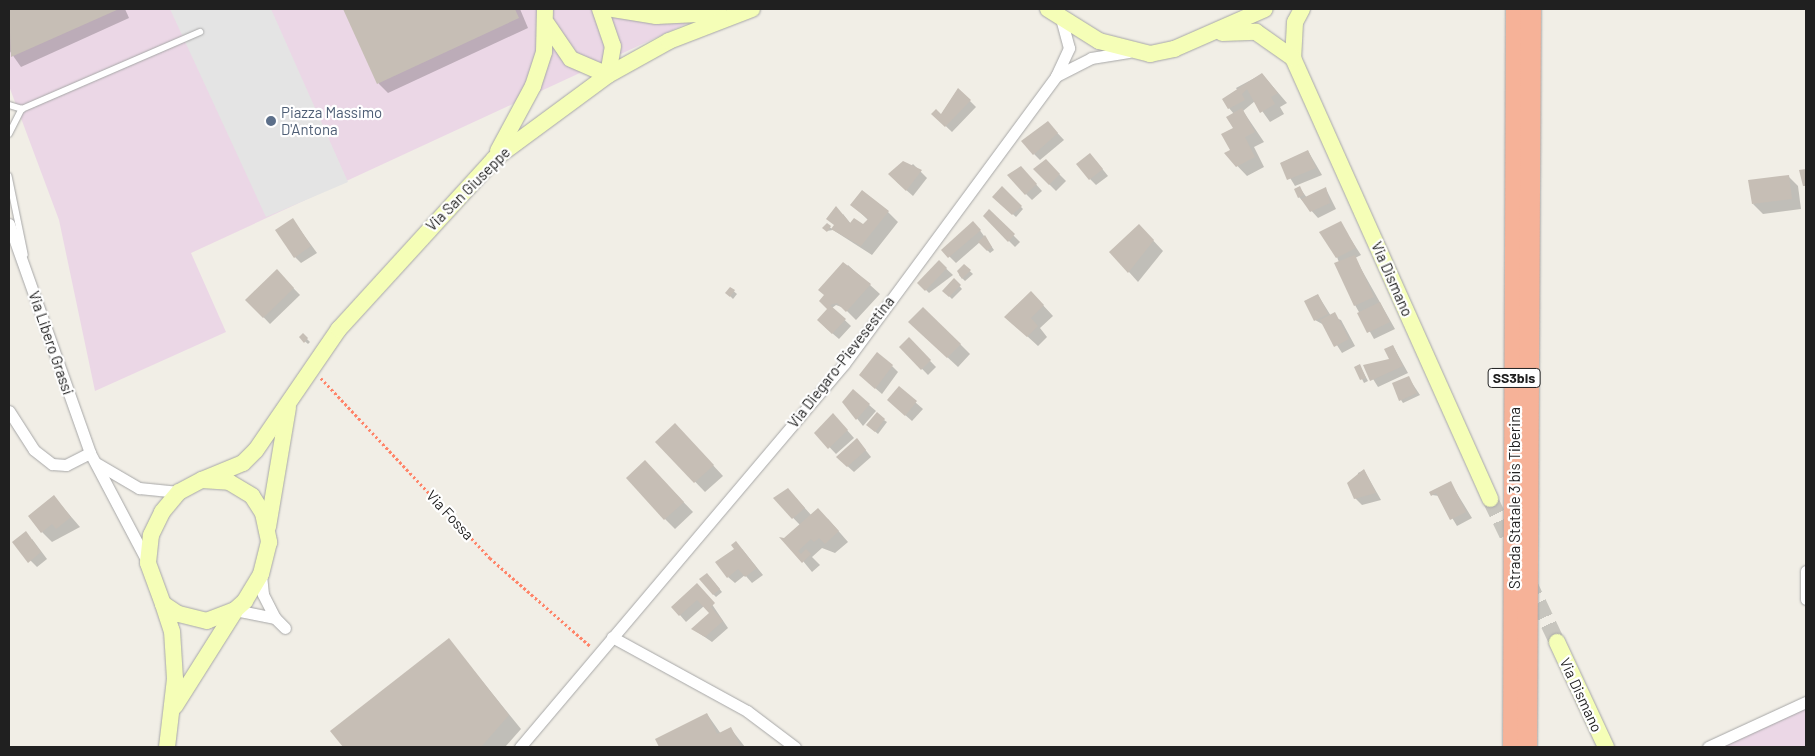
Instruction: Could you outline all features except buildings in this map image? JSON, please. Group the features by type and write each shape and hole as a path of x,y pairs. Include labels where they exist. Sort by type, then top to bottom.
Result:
{"highway":[{"name":"Strada Statale 3 bis Tiberina","path":"1513,747 1516,9"},
{"name":"Strada Statale 3 bis Tiberina","path":"1527,747 1531,9"}],"main road":[{"path":"546,16 571,59 608,75 613,46 600,9"},
{"path":"613,9 656,16 749,10"},
{"path":"1048,9 1062,21 1128,52 1160,53 1207,35 1265,9"},
{"name":"Via Dismano","path":"1302,9 1294,22 1293,58 1490,500"},
{"name":"Via San Giuseppe","path":"202,480 243,463 289,404 339,329 494,159 608,75 668,41 749,10"},
{"path":"494,159 532,86 544,52 546,16"},
{"path":"1207,35 1256,32 1293,58"},
{"name":"Via San Giuseppe","path":"268,526 289,404"},
{"path":"167,747 173,708 172,631 148,563 155,524 179,492 202,480 229,482 252,496 268,526 261,574 235,610 173,708"},
{"path":"164,604 178,614 207,621 235,610"},
{"name":"Via Dismano","path":"1557,642 1606,747"}],"street":[{"name":"Via Diegaro-Pievesestina","path":"599,653 844,364 1056,76 1070,48 1062,21"},
{"name":"Via Diegaro-Pievesestina","path":"1056,76 1096,56 1128,52"},
{"name":"Via Libero Grassi","path":"9,224 92,457 132,526 148,563"},
{"path":"9,411 34,450 52,464 66,465 92,457 139,488 179,492"},
{"path":"1806,571 1806,599"},
{"path":"261,574 263,594 275,618 286,628"},
{"path":"235,610 275,618"},
{"path":"612,637 747,711 795,747"},
{"path":"520,747 599,653"},
{"path":"1708,747 1806,702"}],"lane":[{"path":"9,134 11,124 22,109 200,32"},
{"path":"9,105 22,109"},
{"path":"9,176 33,292"}],"path":[{"name":"Via Fossa","path":"312,368 490,558 599,653"}],"shaded area":[{"path":"9,9 718,9 191,253 226,332 95,391 59,220 9,86"},
{"name":"Piazza Massimo D'Antona","path":"170,9 271,9 348,182 266,217"},
{"path":"1806,704 1806,747 1717,747"}],"tunnel":[{"path":"1490,499 1513,547"},
{"path":"1528,581 1557,642"}],"place":[{"name":"Piazza Massimo D'Antona","path":"271,121"}]}
